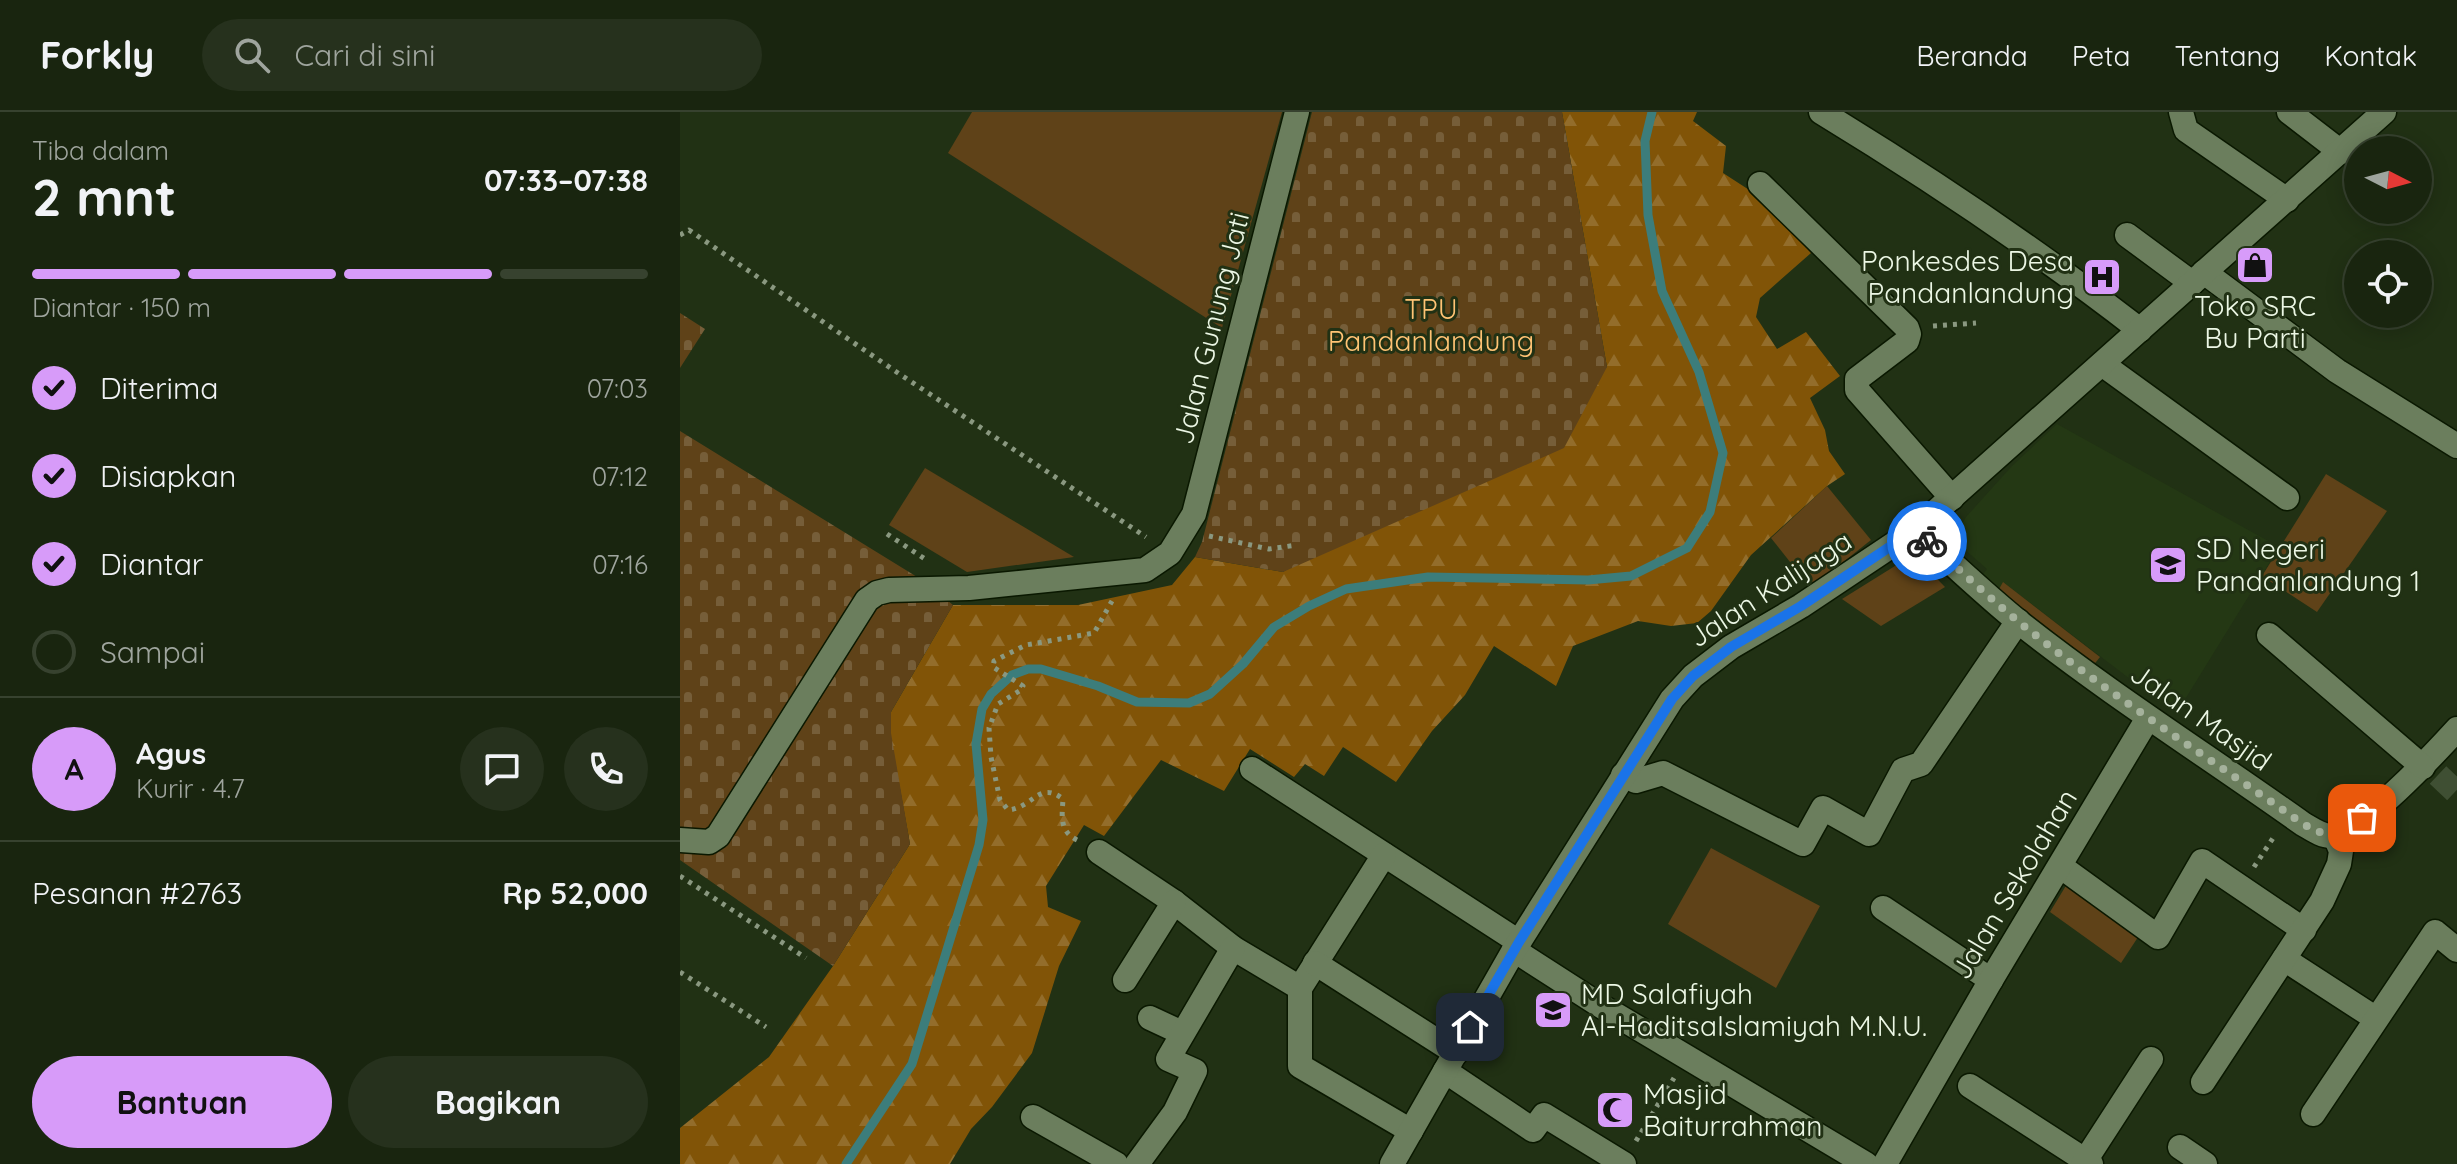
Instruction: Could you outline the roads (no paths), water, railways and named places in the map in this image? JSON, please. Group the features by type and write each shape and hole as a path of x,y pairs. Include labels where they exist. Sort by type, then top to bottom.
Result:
{"street":[{"name":"Jalan Gunung Jati","path":"680,840 709,842 718,836 867,600 877,593 969,588 1145,570 1170,553 1194,514 1297,112"},
{"path":"1821,112 2055,264 2140,330"},
{"path":"2181,112 2186,130 2287,200"},
{"path":"2289,112 2341,152"},
{"name":"Jalan Kalijaga","path":"1392,1164 1517,946 1672,699 1693,676 1731,647 1801,606 1915,530 2384,112"},
{"path":"1760,184 1907,328 1907,341 1857,379 1857,390 1952,498"},
{"path":"2127,235 2198,277 2337,371 2457,446"},
{"path":"2102,364 2287,498"},
{"name":"Jalan Masjid","path":"1915,530 2018,621 2148,718 2288,814 2324,835 2335,836"},
{"path":"1623,775 1636,781 1663,773 1803,844 1823,808 1869,834 1903,770 1921,764 2018,621"},
{"path":"2269,635 2429,768"},
{"name":"Jalan Sekolahan","path":"1885,1164 1955,1077 1991,980 2148,718"},
{"path":"2203,1082 2322,901 2339,864 2341,851 2335,836 2429,768 2457,729"},
{"path":"1252,769 1686,1056 1866,1164"},
{"path":"1099,852 1174,902 1233,948 1300,988"},
{"path":"1384,855 1300,988 1300,1066 1411,1131"},
{"path":"2060,866 2158,937 2202,861 2304,930"},
{"path":"1125,980 1174,902"},
{"path":"1883,908 1991,980"},
{"path":"2313,1114 2435,932 2457,950"},
{"path":"1137,1164 1175,1112 1195,1071 1168,1059 1233,948"},
{"path":"2284,959 2375,1018"},
{"path":"1315,963 1450,1062 1533,1130 1544,1115 1623,1164"},
{"path":"1150,1018 1182,1033"},
{"path":"1955,1077 2086,1163 2151,1059"},
{"path":"1033,1117 1116,1164"},
{"path":"2180,1147 2205,1164"}],"waterway":[{"path":"846,1164 912,1064 979,845 983,820 976,744 982,709 991,694 1012,675 1028,669 1041,669 1098,686 1137,702 1189,703 1210,694 1243,664 1274,627 1346,589 1428,577 1588,580 1631,576 1687,548 1710,512 1723,453 1699,372 1662,291 1648,215 1645,141 1652,112"}],"tunnel":[{"path":"2438,775 2457,793"}],"place":[{"name":"Toko SRC Bu Parti","path":"2255,265"},
{"name":"Ponkesdes Desa Pandanlandung","path":"2102,277"},
{"name":"SD Negeri Pandanlandung 1","path":"2168,565"},
{"name":"MD Salafiyah Al-HaditsaIslamiyah M.N.U.","path":"1553,1010"},
{"name":"Masjid Baiturrahman","path":"1615,1110"}],"park label":[{"name":"TPU Pandanlandung","path":"1431,325"}]}
